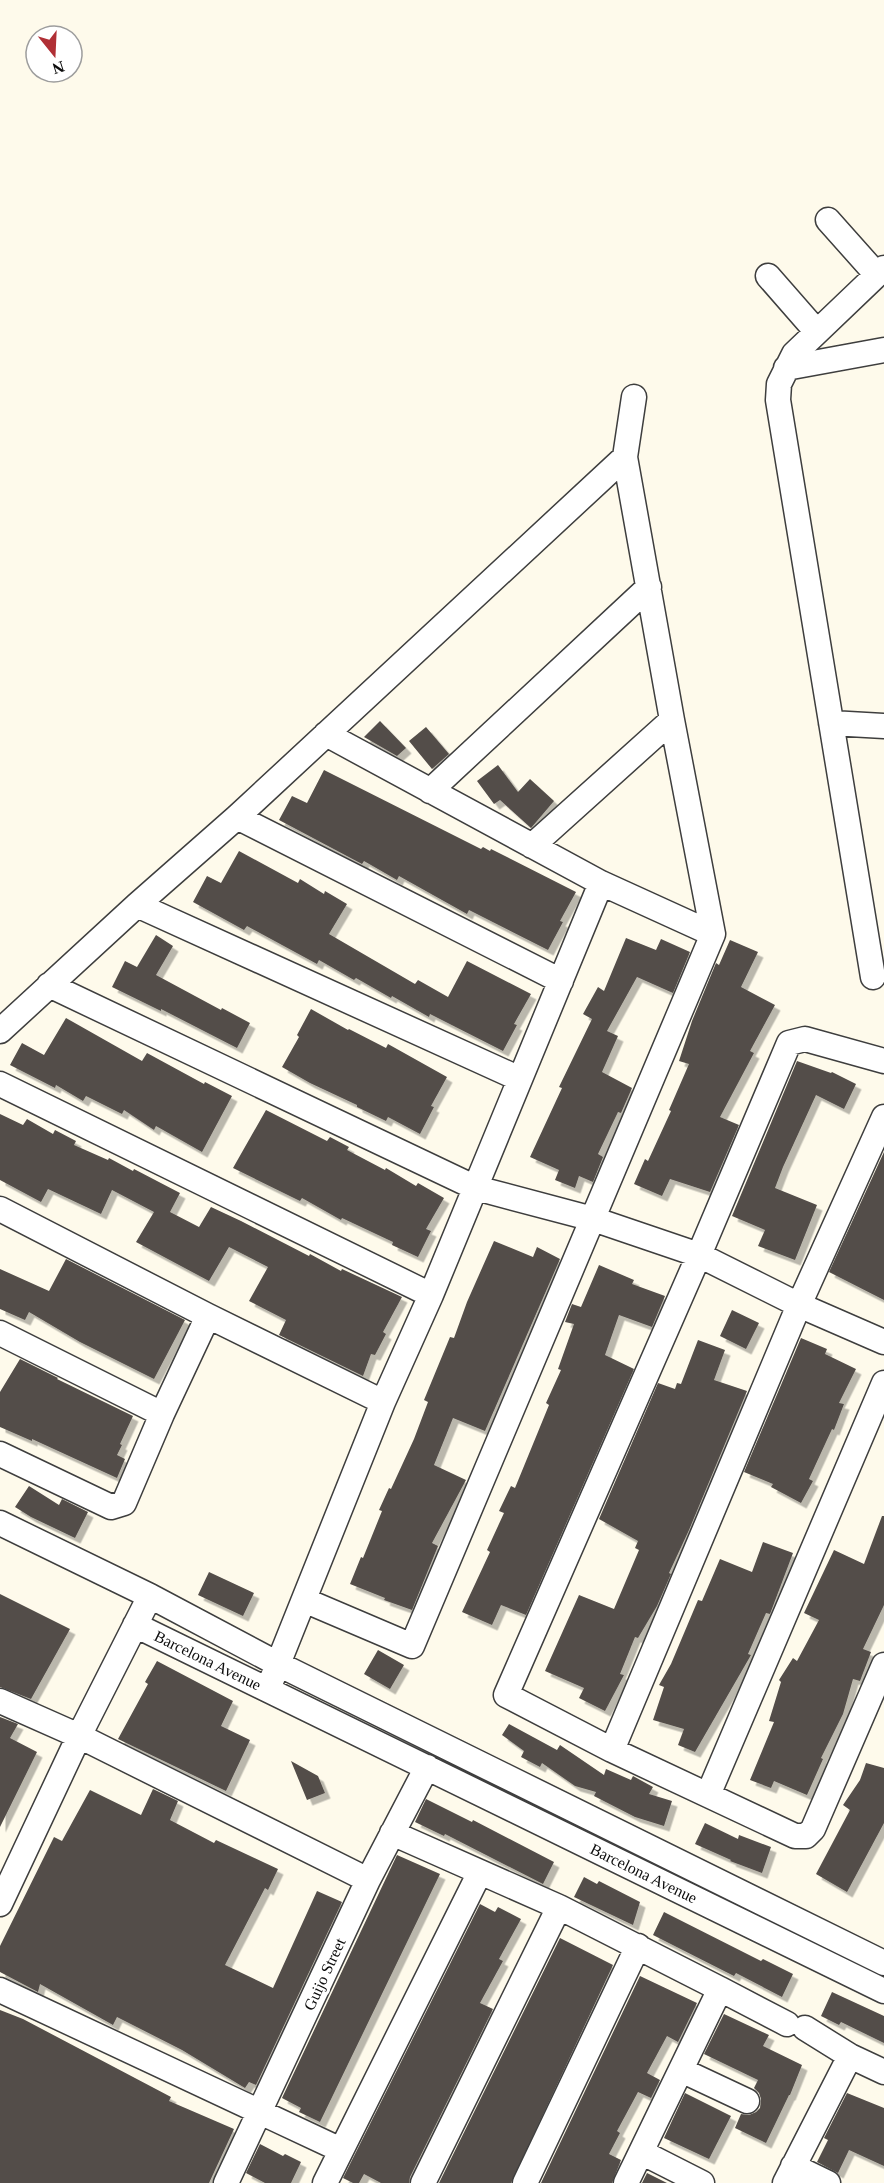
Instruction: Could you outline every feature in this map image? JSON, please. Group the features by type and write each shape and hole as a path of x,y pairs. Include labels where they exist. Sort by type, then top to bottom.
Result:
{"street":[{"path":"828,220 880,272 794,354 779,384 778,400 831,723 873,910 873,977"},
{"path":"768,276 818,332"},
{"path":"786,368 884,351"},
{"path":"304,1600 412,1646 713,934 625,457 634,396"},
{"path":"0,1031 237,817 625,457"},
{"path":"430,791 649,587"},
{"path":"532,846 672,720"},
{"path":"831,723 884,726"},
{"path":"326,734 601,883 713,934"},
{"path":"237,817 561,981"},
{"path":"268,1689 383,1402 476,1188 601,883"},
{"path":"137,905 520,1079"},
{"path":"49,985 476,1188 593,1220 699,1255 799,1305 884,1342"},
{"path":"884,1061 806,1039 789,1043 699,1255 506,1695 612,1749 795,1836 806,1836 813,1829 884,1665"},
{"path":"0,1084 430,1295"},
{"path":"612,1749 799,1305 884,1118"},
{"path":"0,1209 208,1316 383,1402"},
{"path":"0,1454 111,1506 124,1503 162,1413 208,1316"},
{"path":"0,1334 162,1413"},
{"path":"708,1795 884,1383"},
{"path":"0,1523 150,1596"},
{"name":"Barcelona Avenue","path":"884,1963 278,1664 150,1596 135,1625 884,1990"},
{"path":"0,1904 79,1736 135,1625"},
{"path":"0,1701 79,1736 368,1880"},
{"name":"Guijo Street","path":"226,2183 368,1880 427,1767"},
{"path":"392,1833 559,1907 884,2072"},
{"path":"325,2183 480,1872"},
{"path":"423,2183 559,1907"},
{"path":"525,2183 638,1946"},
{"path":"626,2183 720,1989"},
{"path":"0,1990 259,2114 341,2150"},
{"path":"828,2183 789,2175 850,2056"},
{"path":"681,2070 747,2101"},
{"path":"641,2152 702,2183"}],"building":[{"path":"380,721 406,748 397,756 364,737"},
{"path":"426,727 449,754 432,769 409,741"},
{"path":"498,765 518,792 530,779 554,801 531,828 500,800 494,804 477,781"},
{"path":"324,770 481,849 483,847 490,851 491,849 576,892 560,921 563,922 548,950 469,910 467,914 399,876 397,880 364,861 362,864 279,820 292,796 307,803"},
{"path":"239,851 298,883 300,879 324,894 325,891 347,904 329,934 415,984 418,980 448,997 467,961 531,994 514,1024 517,1025 503,1051 430,1014 429,1017 356,978 354,980 319,960 317,964 247,926 244,930 193,902 207,876 221,883"},
{"path":"156,935 173,946 156,975 250,1023 237,1048 112,987 125,961 137,967"},
{"path":"626,938 656,950 661,939 690,952 673,993 637,977 607,1031 618,1036 602,1072 632,1088 598,1154 603,1157 593,1182 579,1176 575,1188 555,1180 559,1170 530,1157 562,1088 559,1087 592,1019 583,1014 598,987 604,991"},
{"path":"730,940 758,952 741,987 775,1005 750,1051 754,1053 720,1117 739,1125 710,1192 670,1179 662,1196 634,1184 645,1159 648,1161 671,1111 669,1110 689,1064 679,1061 692,1021 716,963 719,965"},
{"path":"311,1009 386,1048 388,1044 447,1077 431,1106 434,1107 420,1134 388,1117 386,1121 357,1107 282,1067"},
{"path":"66,1018 142,1061 147,1053 204,1084 205,1082 232,1096 202,1152 156,1126 154,1130 124,1110 122,1114 86,1096 83,1101 56,1085 55,1088 10,1065 22,1043 44,1055"},
{"path":"797,1061 832,1072 856,1084 844,1109 816,1095 775,1188 817,1205 795,1260 758,1246 765,1230 732,1216"},
{"path":"266,1110 327,1141 330,1137 349,1147 347,1150 385,1170 386,1168 416,1186 418,1183 444,1198 426,1229 431,1231 418,1257 392,1245 393,1242 342,1218 341,1220 302,1198 300,1201 233,1168"},
{"path":"0,1114 23,1125 27,1119 53,1134 55,1130 76,1141 74,1145 108,1160 109,1158 133,1171 134,1169 180,1193 170,1212 199,1227 211,1207 309,1256 310,1254 341,1271 342,1269 402,1297 383,1332 386,1334 375,1355 371,1354 363,1376 279,1335 286,1320 249,1301 268,1267 229,1247 209,1281 136,1242 154,1212 112,1190 101,1214 48,1189 41,1202 0,1180"},
{"path":"884,1152 884,1300 829,1272"},
{"path":"494,1241 533,1257 537,1247 560,1259 485,1431 453,1418 434,1465 466,1480 432,1543 438,1546 412,1610 350,1584 382,1511 379,1510 414,1439 428,1402 424,1400 450,1337 454,1338"},
{"path":"66,1259 185,1320 154,1379 80,1342 29,1312 25,1320 0,1309 0,1269 49,1291"},
{"path":"599,1265 634,1280 632,1284 665,1296 652,1327 619,1315 605,1355 634,1369 526,1615 501,1605 492,1625 462,1612 490,1552 487,1550 504,1513 499,1511 511,1486 515,1488 549,1405 546,1403 561,1370 558,1369 574,1324 565,1322 572,1304 581,1307"},
{"path":"732,1310 759,1323 746,1349 720,1336"},
{"path":"801,1338 827,1349 825,1354 856,1369 839,1403 844,1404 834,1430 832,1429 809,1479 813,1481 801,1503 771,1487 773,1484 744,1472"},
{"path":"698,1340 725,1350 714,1380 747,1391 657,1606 638,1638 635,1637 620,1674 624,1675 605,1711 579,1698 584,1688 545,1671 579,1595 614,1609 639,1550 635,1548 638,1541 599,1519 658,1383 675,1389 677,1383 681,1384"},
{"path":"20,1359 133,1416 117,1455 125,1459 117,1478 0,1427 0,1392"},
{"path":"29,1486 59,1505 62,1499 88,1512 75,1538 15,1507"},
{"path":"882,1516 884,1516 884,1605 863,1649 871,1652 860,1681 853,1679 843,1714 821,1758 823,1759 807,1795 774,1781 771,1788 750,1780 774,1722 769,1721 781,1682 779,1680 793,1658 797,1661 819,1620 804,1613 834,1550 864,1564"},
{"path":"763,1542 793,1553 770,1614 766,1613 748,1654 751,1655 695,1752 678,1745 684,1729 653,1720 664,1687 659,1685 671,1664 698,1600 702,1601 720,1559 752,1572"},
{"path":"209,1572 254,1593 243,1616 198,1595"},
{"path":"0,1594 70,1629 31,1699 0,1687"},
{"path":"378,1650 404,1665 390,1689 364,1674"},
{"path":"157,1661 233,1701 221,1726 250,1740 226,1791 118,1739 148,1684 145,1682"},
{"path":"0,1717 18,1724 10,1738 37,1752 0,1827"},
{"path":"509,1724 557,1750 560,1745 604,1775 606,1769 631,1780 633,1776 653,1787 649,1794 672,1801 664,1826 635,1817 594,1796 596,1792 575,1786 542,1763 540,1767 521,1757 524,1751 502,1735"},
{"path":"291,1761 318,1776 325,1793 307,1800"},
{"path":"866,1763 884,1768 884,1823 847,1892 816,1874 850,1810 843,1805 860,1780"},
{"path":"153,1789 178,1801 170,1820 214,1843 216,1840 278,1869 268,1890 265,1888 225,1965 273,1988 317,1891 342,1902 256,2085 249,2082 245,2088 182,2050 117,2017 113,2025 40,1984 38,1992 0,1972 0,1946 54,1837 62,1841 90,1790 141,1815"},
{"path":"426,1799 472,1822 473,1820 554,1862 543,1884 445,1834 444,1836 415,1822"},
{"path":"705,1823 738,1839 739,1835 771,1847 762,1873 695,1844"},
{"path":"397,1855 440,1874 320,2122 299,2112 301,2108 282,2098"},
{"path":"584,1877 597,1884 599,1881 640,1902 633,1925 574,1897"},
{"path":"480,1904 495,1912 498,1907 521,1919 499,1959 503,1961 480,2003 493,2009 409,2183 381,2183 364,2174 359,2183 353,2183 343,2178"},
{"path":"664,1912 761,1961 763,1959 793,1974 782,1997 736,1973 734,1976 653,1935"},
{"path":"560,1938 613,1965 511,2183 439,2183"},
{"path":"640,1976 697,2003 678,2042 667,2036 647,2073 660,2080 651,2098 638,2092 617,2131 620,2133 609,2154 621,2160 612,2183 541,2183"},
{"path":"832,1992 884,2016 884,2043 841,2022 839,2025 821,2016"},
{"path":"0,2010 23,2019 171,2097 169,2101 234,2129 209,2183 0,2183"},
{"path":"724,2014 769,2035 763,2046 802,2065 766,2143 735,2128 741,2114 749,2115 760,2108 761,2099 754,2088 758,2080 704,2054"},
{"path":"685,2093 731,2116 709,2159 664,2138"},
{"path":"847,2093 884,2108 884,2166 849,2150 838,2173 817,2162 828,2140 824,2138"},
{"path":"260,2144 301,2162 291,2183 265,2183 246,2173"},
{"path":"647,2173 667,2183 642,2183"}]}
